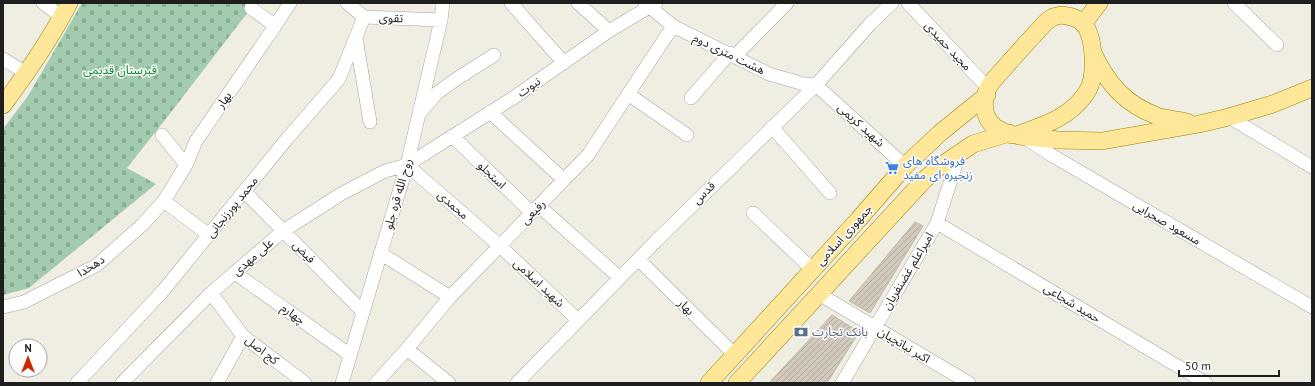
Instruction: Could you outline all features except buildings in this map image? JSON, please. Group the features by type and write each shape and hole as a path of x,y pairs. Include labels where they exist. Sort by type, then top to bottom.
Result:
{"main road":[{"path":"1064,3 998,75 988,92 984,105 985,114 990,123 1001,131 1015,135 1058,140 1102,140 1199,124 1229,117 1273,104 1312,88"},
{"path":"1084,24 1099,3"},
{"path":"3,105 26,73 65,10"},
{"path":"1046,22 1053,17 1061,15 1073,17 1084,24 1088,31 1093,52 1103,73 1114,88 1130,102 1157,116 1199,124"},
{"path":"1015,135 1064,116 1074,107 1088,90 1093,73 1093,52"},
{"name":"جمهوری اسلامی","path":"709,383 906,166 940,133 988,92"},
{"name":"جمهوری اسلامی","path":"737,383 925,179 942,164 973,144 1015,135"}],"street":[{"path":"43,3 65,10"},
{"name":"بهار","path":"164,201 186,165 196,140 276,26 290,3"},
{"name":"تقوی","path":"347,3 364,17 441,20"},
{"name":"روح الله قره جلو","path":"342,383 407,164 441,20 443,3"},
{"path":"511,3 564,63"},
{"path":"578,3 609,31"},
{"path":"691,98 732,55 787,3"},
{"name":"قدس","path":"517,383 638,260 816,85 870,24 892,3"},
{"name":"مجید حمیدی","path":"908,3 988,92"},
{"path":"1234,3 1277,45"},
{"name":"نبوت","path":"407,164 490,112 650,4"},
{"name":"هشت متری دوم","path":"650,4 673,26 769,74 804,84 816,85"},
{"path":"251,8 276,26"},
{"name":"محمد پورزنجانی","path":"77,383 162,292 286,140 339,79 364,17"},
{"name":"رفیعی","path":"376,383 407,349 450,297 588,155 673,26"},
{"path":"356,38 370,122"},
{"path":"418,115 437,93 494,55"},
{"path":"3,59 26,73"},
{"name":"شهید کریمی","path":"816,85 906,166"},
{"path":"628,94 687,135"},
{"path":"490,112 564,180"},
{"path":"1229,117 1312,167"},
{"path":"772,127 830,193"},
{"path":"162,134 186,165"},
{"name":"مسعود صحرایی","path":"1015,135 1312,307"},
{"name":"استجلو","path":"452,136 535,210 620,278"},
{"name":"امیراعلم غضنفریان","path":"842,383 937,222 960,152"},
{"name":"علی مهدی","path":"122,383 211,293 283,231 341,194 385,171 407,164"},
{"name":"محمدی","path":"407,164 500,246"},
{"name":"فیض","path":"244,192 363,312"},
{"path":"164,201 209,235"},
{"name":"دهخدا","path":"3,307 24,302 98,265 142,225 164,201"},
{"path":"752,213 813,270"},
{"name":"حمید شجاعی","path":"937,222 1206,383"},
{"name":"شهید اسلامی","path":"500,246 578,320"},
{"path":"380,253 450,297"},
{"name":"بهار","path":"638,260 735,355"},
{"name":"چهارم","path":"235,273 350,355"},
{"name":"کج اصل","path":"211,293 243,336 305,383"},
{"name":"اکبر نباتچیان","path":"819,294 969,383"},
{"path":"217,383 243,336"},
{"path":"407,349 449,383"}],"green space":[{"name":"قبرستان قدیمى","path":"82,3 255,3 127,168 156,184 29,288 3,295 3,129 28,96"}],"place":[{"name":"فروشگاه های زنجیره ای مفید","path":"892,168"},
{"name":"بانک تجارت","path":"801,332"}]}
